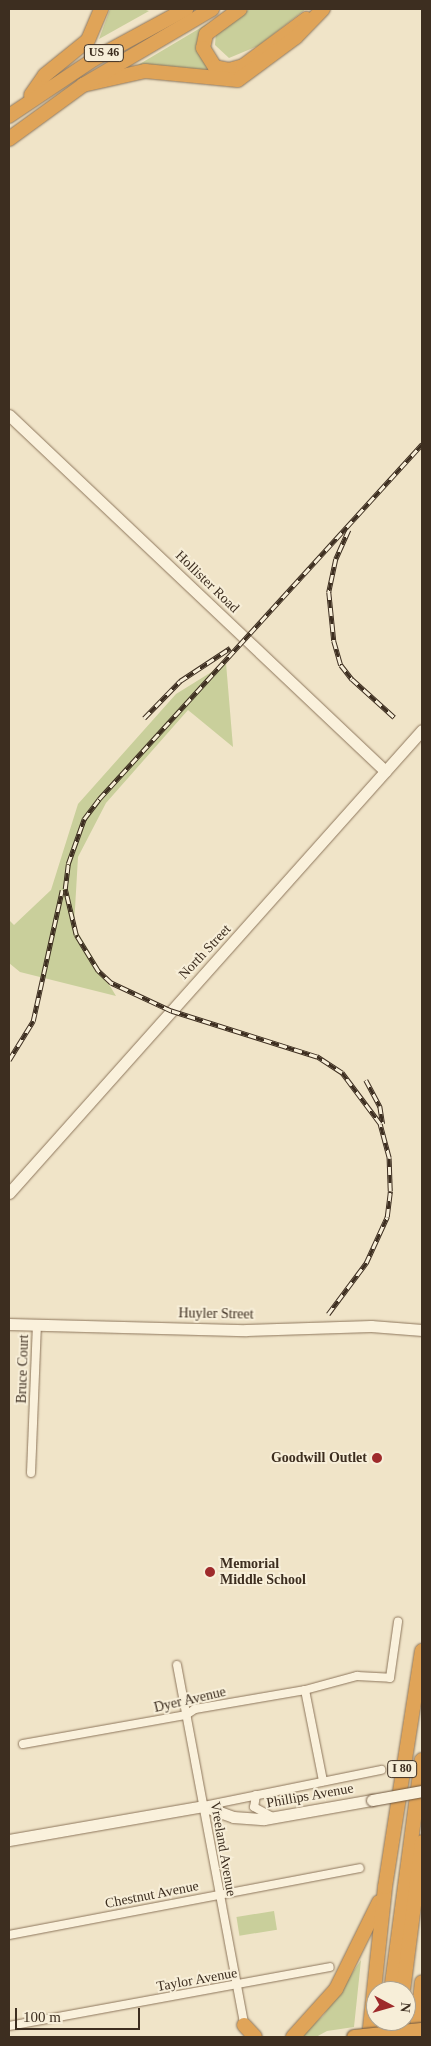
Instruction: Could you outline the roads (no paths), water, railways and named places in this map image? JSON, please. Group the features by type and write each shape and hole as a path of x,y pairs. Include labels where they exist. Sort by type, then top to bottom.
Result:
{"highway":[{"path":"25,103 45,75 88,40 101,9"},
{"name":"US 46","path":"9,116 25,103 94,59 186,9"},
{"name":"US 46","path":"9,139 83,85 212,9"},
{"path":"240,9 206,34 204,55 215,67 229,70 243,66 322,9"},
{"path":"83,85 145,71 238,80 296,37 322,9"},
{"name":"I 80","path":"369,2037 385,1887 422,1651"},
{"name":"I 80","path":"392,1981 422,1760"},
{"path":"404,1981 422,1842"},
{"path":"293,2037 336,1989 385,1887"},
{"path":"416,2037 422,1982"},
{"path":"354,2037 422,2030"},
{"path":"245,2031 255,2037"}],"street":[{"name":"Hollister Road","path":"9,415 385,772"},
{"name":"North Street","path":"9,1193 422,730"},
{"name":"Huyler Street","path":"9,1324 246,1330 371,1326 422,1330"},
{"name":"Bruce Court","path":"32,1473 37,1326"},
{"name":"Dyer Avenue","path":"23,1744 186,1715 195,1709 305,1690 356,1676 390,1678 398,1622"},
{"name":"Vreeland Avenue","path":"177,1665 245,2031"},
{"path":"305,1690 323,1782"},
{"name":"Phillips Avenue","path":"9,1840 203,1806 381,1770"},
{"name":"Phillips Avenue","path":"203,1806 233,1817 278,1818 422,1791"},
{"path":"256,1795 254,1807 260,1812 278,1818"},
{"name":"Chestnut Avenue","path":"9,1935 360,1868"},
{"name":"Taylor Avenue","path":"9,2026 237,1986 330,1967"}],"railway":[{"path":"328,1314 366,1263 387,1217 390,1191 389,1158 380,1124 342,1073 317,1057 171,1011 111,983 98,971 76,935 65,889 68,864 84,819 99,799 422,444"},
{"path":"349,530 336,559 329,592 334,641 341,665 352,679 394,717"},
{"path":"144,718 180,681 230,648"},
{"path":"9,1060 33,1021 62,890"},
{"path":"366,1080 380,1106 383,1124"}],"place":[{"name":"Goodwill Outlet","path":"377,1458"},
{"name":"Memorial Middle School","path":"210,1572"}]}
